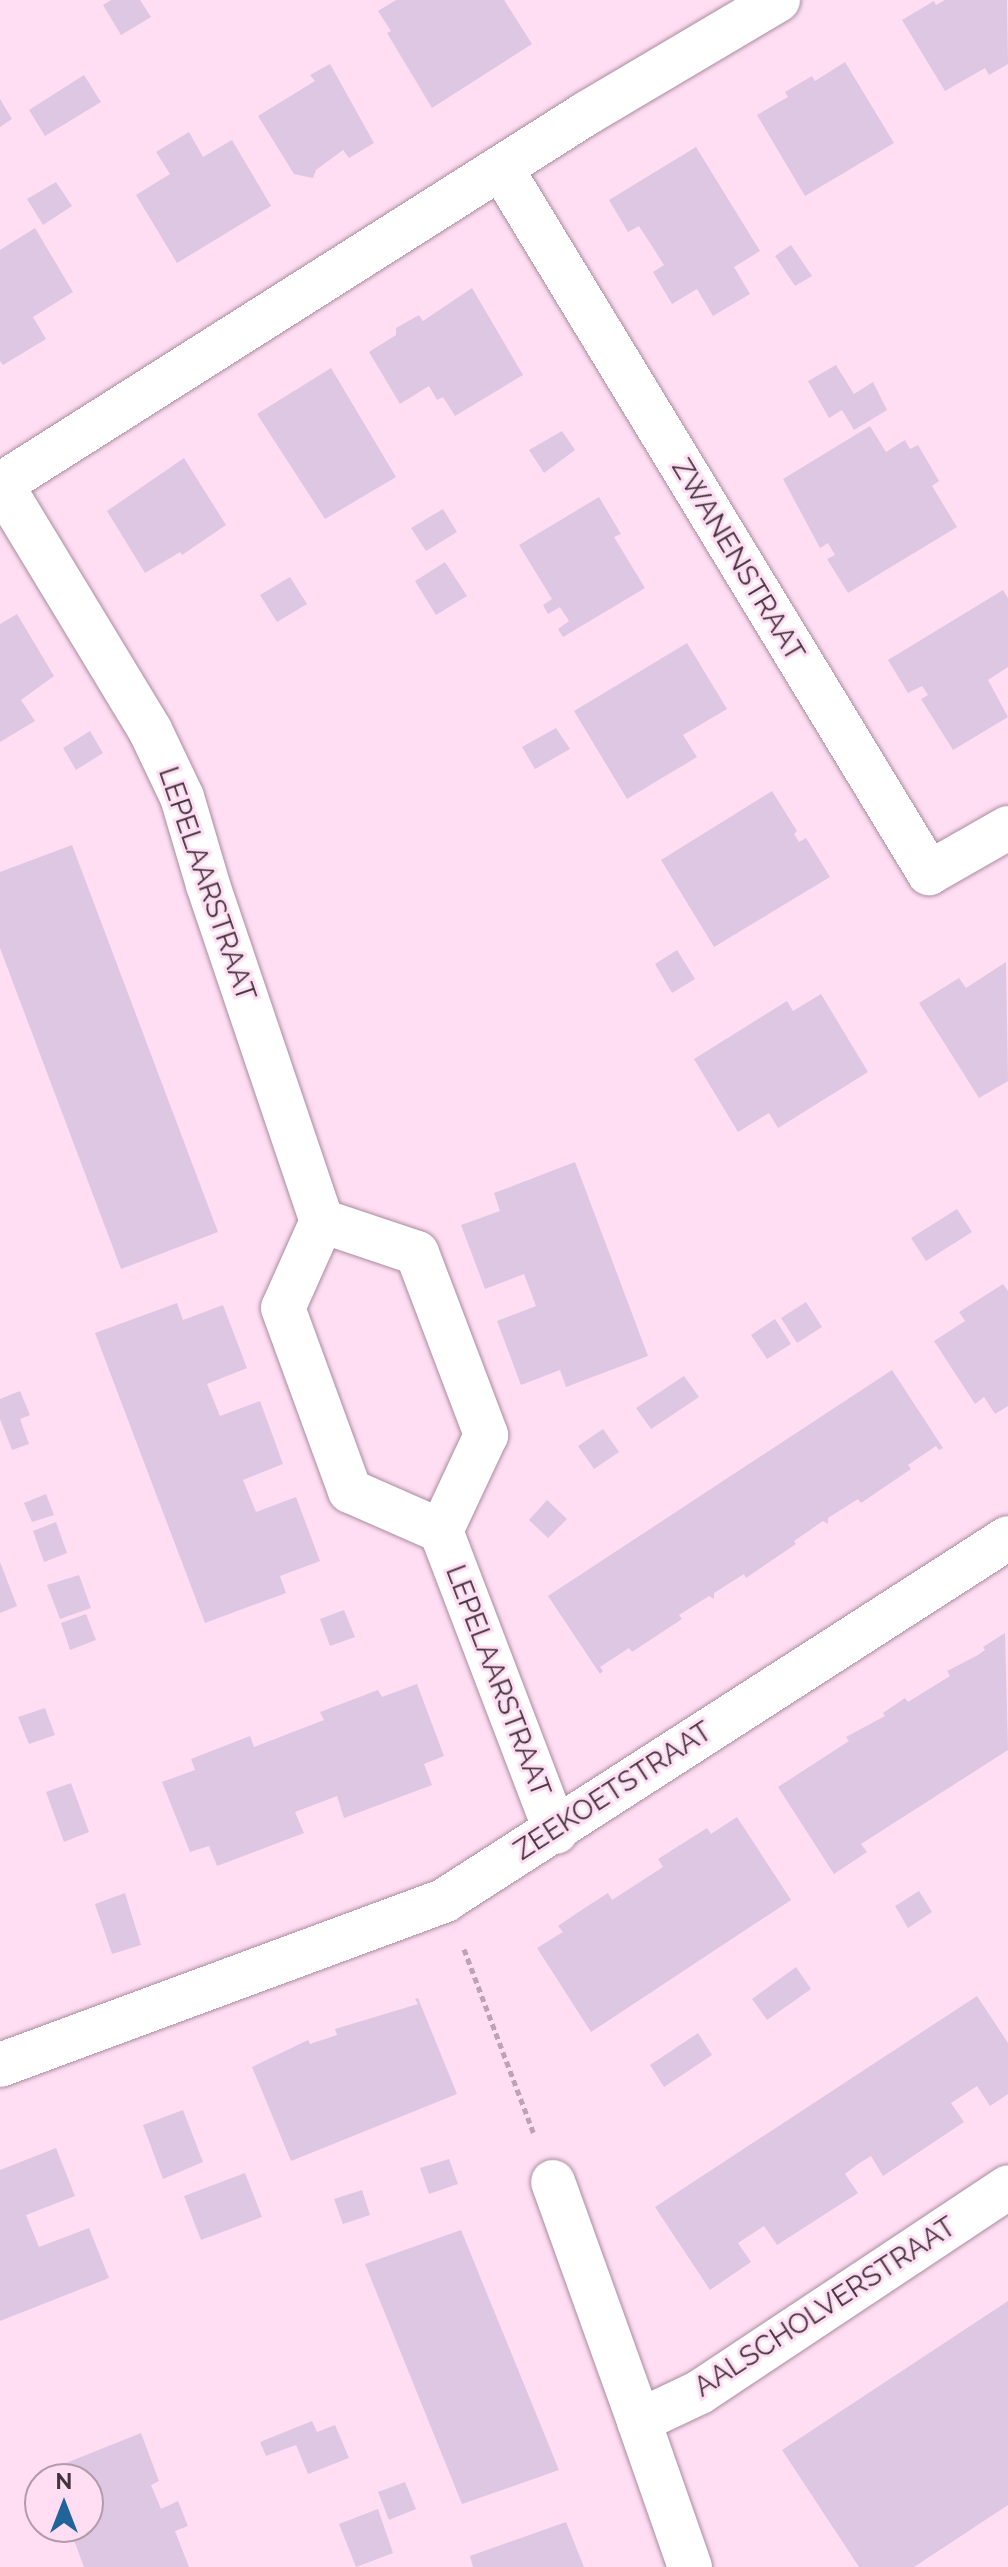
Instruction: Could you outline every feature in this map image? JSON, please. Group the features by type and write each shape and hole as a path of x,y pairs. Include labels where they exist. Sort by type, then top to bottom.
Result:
{"street":[{"path":"1,484 501,168 778,0"},
{"name":"ZWANENSTRAAT","path":"501,168 929,873 1008,828"},
{"name":"LEPELAARSTRAAT","path":"1,484 150,730 182,797 208,885 322,1221 283,1308 350,1491 441,1531 556,1832"},
{"name":"LEPELAARSTRAAT","path":"322,1221 417,1253 486,1435 441,1531"},
{"name":"ZEEKOETSTRAAT","path":"0,2065 445,1900 556,1832 634,1775 1008,1538"},
{"path":"553,2182 690,2567"},
{"name":"AALSCHOLVERSTRAAT","path":"639,2421 700,2392 1008,2187"}],"path":[{"path":"445,1900 553,2182"}],"building":[{"path":"111,0 140,0 151,17 121,35 103,5"},
{"path":"396,0 504,0 532,44 432,108 387,33 391,31 378,11"},
{"path":"945,0 1007,0 1008,64 989,75 985,68 945,91 902,20 934,1 936,5"},
{"path":"845,62 894,143 805,196 757,115 788,97 785,92 812,76 815,81"},
{"path":"330,64 374,143 349,158 343,150 316,170 313,178 294,174 258,116 315,81 310,75"},
{"path":"84,75 101,102 45,136 29,110"},
{"path":"0,99 12,119 0,127"},
{"path":"189,132 203,157 232,140 271,206 177,263 136,195 170,174 156,152"},
{"path":"696,147 760,251 734,267 750,294 713,316 697,289 672,304 653,272 664,265 639,226 628,232 609,200"},
{"path":"56,182 72,206 43,225 27,199"},
{"path":"35,228 73,292 33,317 46,339 3,365 0,361 0,250"},
{"path":"791,245 812,276 795,286 775,256"},
{"path":"472,288 523,375 455,416 443,397 437,400 429,386 400,404 369,352 396,335 396,328 419,315 423,321"},
{"path":"836,365 854,394 873,382 887,410 854,430 842,410 829,418 808,381"},
{"path":"331,368 396,477 325,519 257,414"},
{"path":"870,426 886,452 905,440 910,449 918,445 939,481 932,486 957,527 848,593 827,559 835,555 828,543 820,548 783,479"},
{"path":"562,431 575,450 544,473 529,450"},
{"path":"184,458 226,525 182,555 180,552 145,573 107,511"},
{"path":"599,497 621,534 614,537 645,588 563,637 558,629 569,621 560,607 548,614 543,605 552,599 519,545"},
{"path":"443,509 457,532 426,551 411,528"},
{"path":"445,562 467,596 436,615 415,581"},
{"path":"290,577 307,604 277,622 260,595"},
{"path":"1003,590 1008,598 1008,667 988,680 1008,717 953,750 921,699 928,695 922,686 908,693 888,660"},
{"path":"17,614 54,676 21,700 35,721 0,742 0,624"},
{"path":"687,643 727,709 683,735 697,757 627,799 574,711"},
{"path":"556,728 570,749 535,769 522,747"},
{"path":"90,731 103,753 76,770 63,748"},
{"path":"772,791 797,831 794,834 799,842 806,838 830,877 714,947 661,860"},
{"path":"72,845 218,1232 121,1269 0,948 0,872"},
{"path":"677,950 695,979 672,993 655,964"},
{"path":"1006,962 1008,1081 979,1098 919,1003 959,978 966,988"},
{"path":"821,994 868,1072 778,1128 769,1113 738,1132 694,1059 787,1001 793,1011"},
{"path":"575,1162 648,1356 566,1387 560,1370 521,1385 497,1321 536,1306 524,1274 485,1289 461,1225 500,1211 494,1193"},
{"path":"957,1209 972,1232 926,1261 911,1238"},
{"path":"1003,1284 1008,1291 1008,1406 995,1414 984,1397 975,1404 934,1341 965,1321 959,1312"},
{"path":"806,1302 822,1327 797,1343 781,1318"},
{"path":"177,1303 183,1320 223,1305 247,1368 207,1384 220,1416 260,1401 283,1464 243,1480 256,1512 296,1497 320,1561 280,1576 286,1593 205,1623 95,1333"},
{"path":"775,1319 791,1344 767,1359 751,1335"},
{"path":"892,1370 943,1448 939,1450 936,1446 908,1465 911,1469 861,1503 858,1499 828,1518 828,1524 823,1521 794,1541 796,1544 746,1578 744,1574 714,1593 714,1599 709,1596 679,1615 682,1619 632,1652 629,1648 600,1667 603,1671 600,1674 548,1596"},
{"path":"684,1376 699,1397 651,1429 636,1408"},
{"path":"20,1391 30,1415 20,1419 29,1444 12,1450 0,1419 0,1399"},
{"path":"603,1429 619,1452 594,1469 578,1446"},
{"path":"46,1494 54,1515 32,1522 24,1503"},
{"path":"547,1500 567,1519 548,1538 529,1520"},
{"path":"56,1522 67,1553 44,1562 33,1531"},
{"path":"0,1562 17,1606 0,1613"},
{"path":"79,1575 91,1608 60,1619 47,1585"},
{"path":"344,1610 355,1637 330,1646 320,1619"},
{"path":"86,1614 96,1640 70,1650 61,1623"},
{"path":"1005,1633 1008,1750 861,1844 867,1852 834,1874 778,1787 849,1741 846,1737 885,1716 883,1713 905,1698 908,1702 950,1676 947,1671 978,1655 985,1650 983,1647"},
{"path":"417,1684 444,1756 424,1764 432,1785 344,1818 337,1796 295,1812 304,1833 217,1866 209,1846 190,1852 162,1782 195,1770 191,1759 250,1736 254,1747 324,1720 320,1712 378,1690 382,1697"},
{"path":"45,1708 55,1735 29,1744 18,1717"},
{"path":"71,1783 89,1832 64,1842 46,1792"},
{"path":"737,1817 791,1900 591,2032 537,1948 563,1932 558,1926 583,1909 608,1893 612,1900 663,1867 658,1859 707,1828 711,1834"},
{"path":"919,1891 932,1912 908,1928 895,1906"},
{"path":"125,1893 141,1945 112,1954 95,1904"},
{"path":"796,1967 811,1989 767,2020 752,1999"},
{"path":"977,1996 1008,2043 1008,2094 990,2106 977,2086 951,2103 964,2122 883,2176 871,2156 858,2164 845,2174 858,2193 777,2245 764,2226 738,2243 751,2262 710,2290 655,2207"},
{"path":"418,1998 457,2094 291,2161 252,2067 308,2040 310,2044 337,2035 335,2029 418,2004 415,1999"},
{"path":"698,2033 712,2055 664,2087 650,2065"},
{"path":"183,2110 203,2162 163,2179 143,2125"},
{"path":"56,2148 75,2196 26,2215 39,2247 89,2228 109,2278 0,2321 0,2170"},
{"path":"449,2159 458,2184 429,2194 420,2168"},
{"path":"245,2173 262,2217 201,2240 184,2196"},
{"path":"362,2190 370,2215 343,2224 334,2199"},
{"path":"461,2230 559,2470 462,2504 365,2264"},
{"path":"1008,2301 1008,2505 914,2567 859,2567 782,2450"},
{"path":"312,2421 317,2432 335,2425 349,2458 308,2474 296,2445 266,2456 260,2442"},
{"path":"141,2433 159,2481 151,2485 161,2509 178,2501 188,2526 175,2531 189,2567 84,2567 75,2543 104,2543 104,2463 66,2463"},
{"path":"405,2482 416,2509 389,2520 378,2492"},
{"path":"378,2509 393,2553 356,2567 339,2524"},
{"path":"566,2522 584,2567 473,2567 470,2556"}]}
